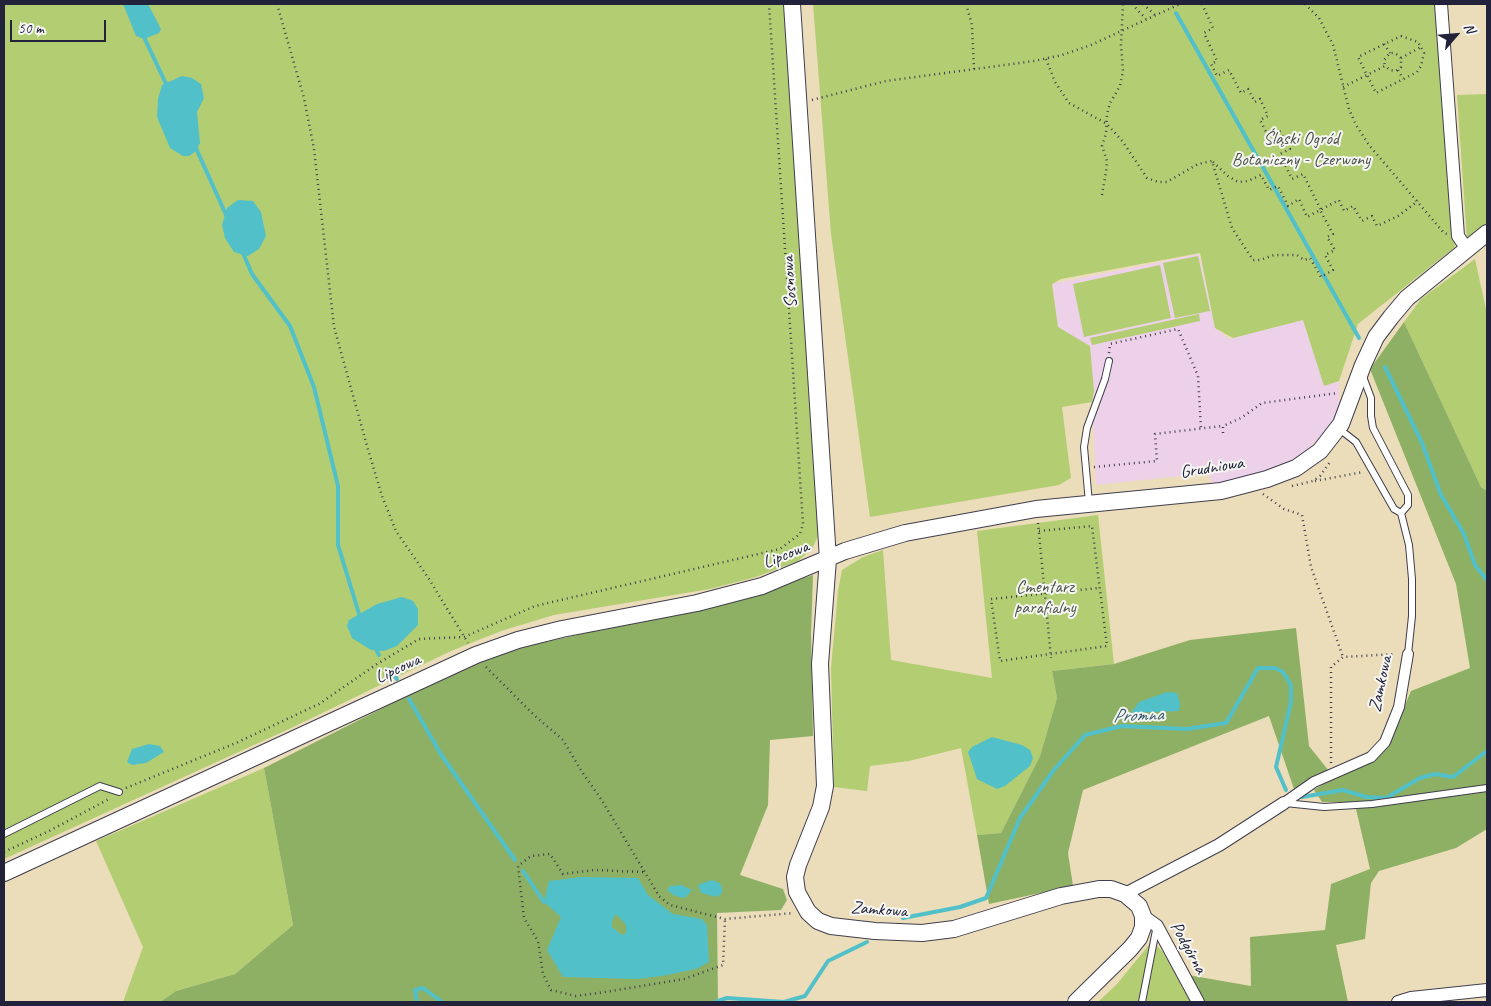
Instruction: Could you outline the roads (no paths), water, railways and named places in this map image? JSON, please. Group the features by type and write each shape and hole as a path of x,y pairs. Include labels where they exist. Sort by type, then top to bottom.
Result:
{"street":[{"name":"Sosnowa","path":"792,4 828,559"},
{"path":"1441,4 1458,236 1467,249"},
{"name":"Grudniowa","path":"828,559 866,544 905,533 1036,509 1088,502 1221,490 1267,479 1296,468 1330,440 1338,428 1376,337 1407,298 1487,234"},
{"name":"Lipcowa","path":"4,873 476,655 518,640 562,629 696,604 762,586 828,559"},
{"name":"Zamkowa","path":"828,559 820,664 825,786 821,807 803,850 795,877 801,903 818,921 831,926 855,930 938,932 954,930 1060,896 1099,889 1111,889 1124,894 1219,845 1314,782 1371,757 1382,746 1399,707 1404,654"},
{"path":"1076,1002 1135,944 1143,927 1143,916 1139,906 1124,894"},
{"name":"Podgórna","path":"1143,916 1157,926 1198,1002"},
{"path":"1398,1002 1411,998 1487,990"}],"lane":[{"path":"1088,502 1084,447 1087,428 1105,379 1109,361"},
{"name":"Zamkowa","path":"1361,372 1366,379 1371,398 1370,416 1374,428 1408,495 1408,505 1401,513"},
{"name":"Zamkowa","path":"1338,428 1356,442 1394,510 1401,513"},
{"name":"Zamkowa","path":"1401,513 1409,545 1412,579 1412,616 1404,654"},
{"path":"4,834 100,786 119,792"},
{"path":"1284,803 1324,807 1372,804 1487,788"},
{"path":"1142,1002 1157,926"}],"water":[{"path":"123,4 148,4 161,29 159,33 144,39 136,36"},
{"path":"182,76 192,78 201,84 204,98 197,112 200,143 196,151 189,156 183,156 170,148 157,117 158,99 162,85"},
{"path":"238,200 253,201 261,212 266,236 259,249 248,256 234,252 225,238 222,225 227,208"},
{"path":"402,597 413,601 418,609 418,625 397,646 384,651 371,650 352,638 347,626 349,620 377,604"},
{"path":"1167,692 1177,693 1180,703 1179,711 1131,713 1139,702"},
{"path":"992,737 1022,745 1030,750 1033,758 1030,766 1005,786 997,789 977,779 968,752 972,747"},
{"path":"149,744 160,746 164,752 146,763 132,765 127,762 132,749"},
{"path":"581,877 638,878 648,895 673,914 702,919 707,925 709,962 696,969 637,979 563,977 547,950 561,917 544,902 549,881","holes":["616,914 626,925 626,933 622,935 612,927 612,921"]},
{"path":"711,880 720,883 722,888 722,893 717,897 701,893 698,885"},
{"path":"681,885 692,890 685,898 675,896 667,890 670,886"}],"waterway":[{"path":"1176,13 1359,338"},
{"path":"143,35 168,88"},
{"path":"195,146 227,217"},
{"path":"242,251 252,274 290,326 314,387 338,486 338,545 360,617"},
{"path":"1385,367 1422,443 1441,495 1464,534 1475,565 1487,580"},
{"path":"375,647 379,655"},
{"name":"Promna","path":"903,918 960,907 986,898 1020,818 1053,771 1085,735 1122,726 1187,729 1226,723 1258,668 1275,668 1283,672 1291,685 1291,702 1276,767 1286,790"},
{"path":"389,669 397,679"},
{"path":"409,699 442,756 515,860"},
{"name":"Promna","path":"1302,797 1343,790 1366,797 1386,798 1420,778 1435,774 1453,777 1487,751"},
{"path":"523,871 544,902"},
{"path":"715,1002 727,998 784,1002 805,996 828,961 867,942"},
{"path":"417,1002 415,990 423,988 442,1002"}],"park label":[{"name":"Śląski Ogród Botaniczny - Czerwony","path":"1301,149"},
{"name":"Cmentarz parafialny","path":"1045,597"}]}
